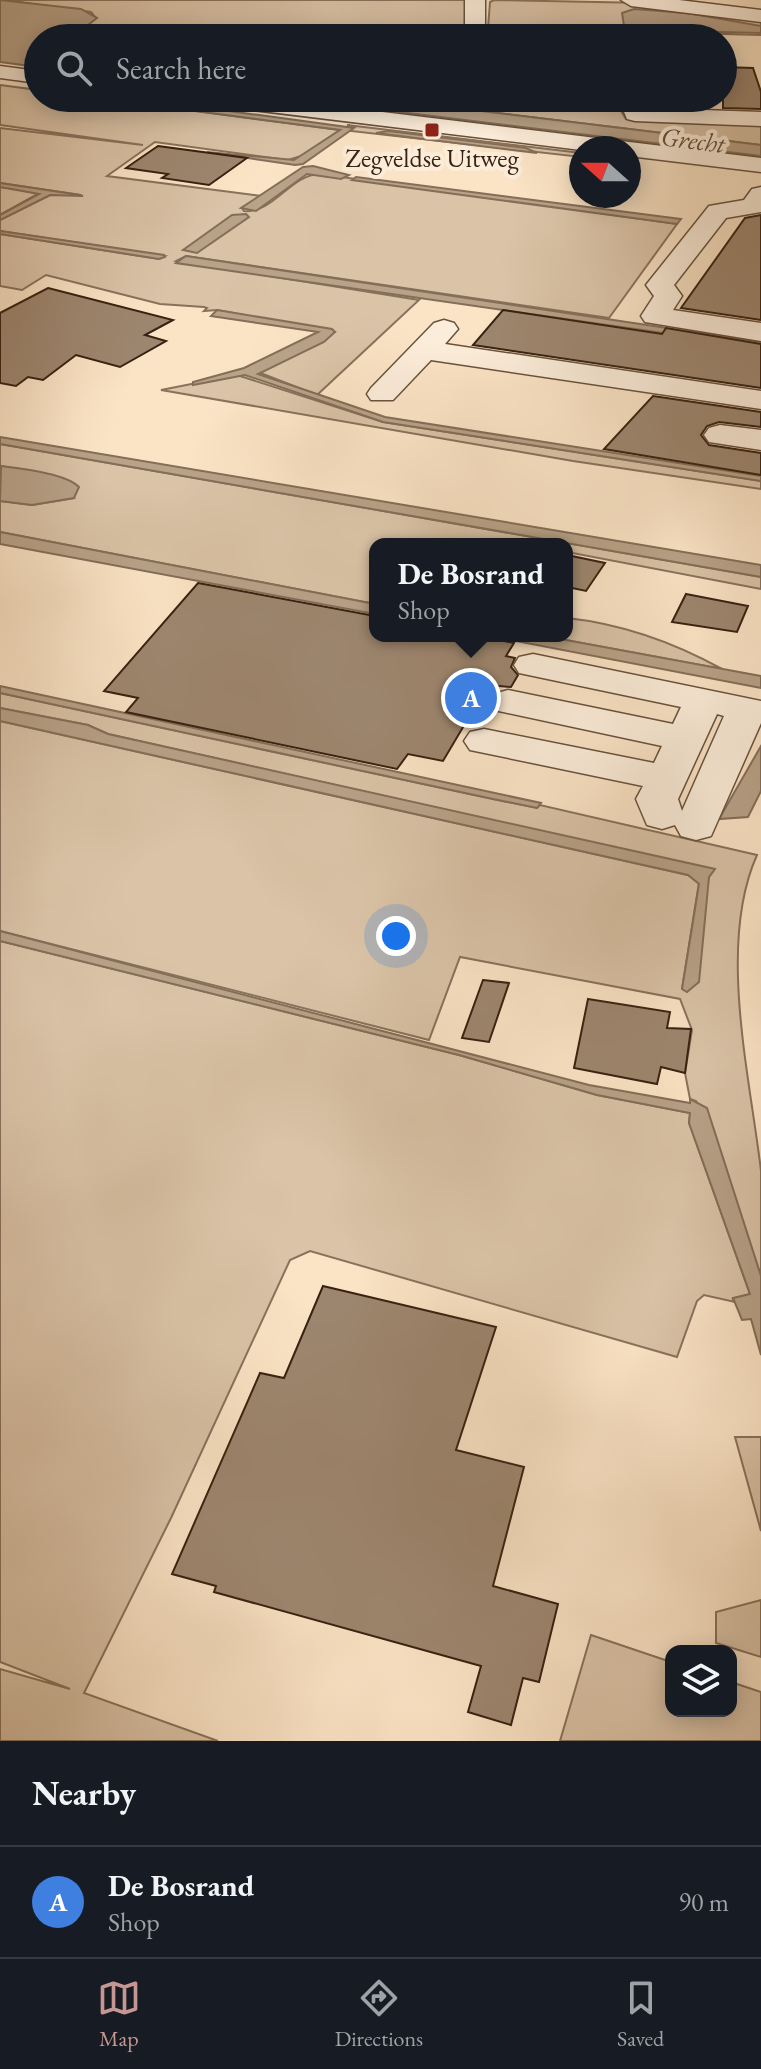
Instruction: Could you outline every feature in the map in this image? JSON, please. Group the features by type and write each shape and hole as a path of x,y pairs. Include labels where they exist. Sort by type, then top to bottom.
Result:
{"street":[{"path":"475,0 475,24"},
{"path":"631,0 761,16"},
{"path":"0,72 24,75"},
{"path":"326,112 569,142"},
{"path":"635,112 646,116 761,119"},
{"path":"641,150 761,165"},
{"path":"761,194 752,207 718,211 660,285 668,296 655,316 761,332"},
{"path":"382,394 446,327"},
{"path":"424,350 761,400"},
{"path":"720,435 761,440"},
{"path":"533,665 747,709 674,807"},
{"path":"674,807 685,739 704,700"},
{"path":"508,702 685,739"},
{"path":"484,741 674,807"}],"shaded area":[{"path":"4,0 467,0 465,24 88,24 96,18 91,12"},
{"path":"490,2 646,3 761,19 761,26 488,24"},
{"path":"0,85 24,88 24,112 203,112 340,130 301,156 288,160 155,142 107,176 261,196 242,208 244,211 264,206 300,180 320,174 677,224 609,318 186,256 176,261 419,300 317,395 258,372 334,332 217,310 204,311 207,308 204,307 160,304 46,275 22,290 0,286 0,234 159,259 165,256 0,231 0,220 50,195 81,195 0,183 0,128 143,145 0,125"},
{"path":"489,112 622,112 626,119 761,122 761,145"},
{"path":"347,125 569,152 569,156 351,131 353,127"},
{"path":"0,187 37,192 39,193 0,215"},
{"path":"237,375 383,422 761,481 761,489 573,461 161,390"},
{"path":"0,444 538,538 369,538 369,603 0,532 0,501 32,505 74,498 52,475 0,466"},
{"path":"573,544 761,577 761,589 573,553"},
{"path":"573,619 647,636 685,650 722,669 573,641"},
{"path":"0,693 493,799 537,808 540,805 757,855 745,890 739,929 738,969 744,1053 761,1171 761,1276 696,1101 690,1099 685,1073 692,1030 680,999 460,957 429,1040 0,931 0,721 688,875 699,883 682,989 709,877 714,870 108,734 88,725 0,708"},
{"path":"0,941 459,1055 597,1095 690,1113 689,1123 750,1294 733,1299 735,1302 704,1295 697,1301 677,1357 310,1251 290,1260 171,1518 84,1693 218,1741 0,1741 0,1669 70,1689 0,1662"},
{"path":"735,1437 761,1437 761,1531"},
{"path":"761,1600 761,1657 737,1650 737,1645 716,1643 716,1612"},
{"path":"591,1635 665,1660 665,1717 737,1717 737,1684 761,1692 761,1741 560,1741"}],"water":[{"path":"0,0 81,9 97,18 89,24 24,24 24,65 0,62"},
{"path":"634,9 687,13 761,26 761,33 737,32 737,24 624,24 622,13"},
{"path":"203,112 237,112 354,128 303,164 295,165 207,152 294,160 340,130"},
{"name":"Grecht","path":"400,112 489,112 761,145 761,156 641,141 641,136 597,136"},
{"path":"388,131 526,148 537,153 376,133"},
{"path":"313,166 349,175 341,179 307,174 256,211 241,208 303,167"},
{"path":"356,177 569,205 569,208 596,208 681,219 677,224 352,180"},
{"path":"0,183 83,196 50,195 0,220 0,215 39,194 0,187"},
{"path":"246,214 249,217 197,253 183,250 232,215"},
{"path":"0,231 165,257 159,259 0,234"},
{"path":"186,256 761,342 761,347 176,263"},
{"path":"217,310 332,329 335,332 324,342 258,374 385,417 761,476 761,481 383,422 245,375 193,385 193,382 244,368 318,332 211,316"},
{"path":"0,437 761,565 761,577 573,544 573,538 538,538 0,444"},
{"path":"1,466 54,475 79,487 74,498 32,505 0,501"},
{"path":"0,532 369,603 369,613 0,544"},
{"path":"573,641 761,676 761,688 521,642"},
{"path":"0,686 541,803 537,808 0,693"},
{"path":"0,708 88,725 108,734 715,869 709,877 699,982 687,992 682,989 699,884 688,875 0,721"},
{"path":"761,746 761,791 748,817 719,819"},
{"path":"0,931 589,1085 690,1103 690,1099 707,1108 761,1276 761,1355 751,1319 742,1320 733,1298 750,1294 689,1123 690,1113 597,1095 459,1055 0,941"}],"building":[{"path":"737,67 753,68 761,92 761,109 737,108"},
{"path":"158,146 247,158 209,185 162,178 168,174 126,168"},
{"path":"761,215 761,320 681,308 745,218"},
{"path":"48,288 173,320 145,335 166,341 120,367 76,355 43,380 28,377 16,386 0,383 0,313"},
{"path":"503,310 662,334 666,328 761,344 761,388 473,345"},
{"path":"653,396 761,412 761,427 719,422 707,426 701,435 709,445 761,453 761,475 604,449"},
{"path":"573,556 605,563 586,591 573,588"},
{"path":"198,583 369,615 369,642 514,643 506,656 515,658 511,667 518,675 511,687 488,685 443,761 408,754 397,769 126,712 138,698 104,691"},
{"path":"686,594 748,606 737,632 672,622"},
{"path":"483,980 509,983 489,1042 462,1038"},
{"path":"588,999 670,1012 667,1028 691,1029 685,1073 661,1067 657,1084 574,1068"},
{"path":"323,1286 496,1327 456,1450 524,1467 493,1586 558,1604 539,1682 523,1678 511,1725 468,1712 481,1666 214,1592 216,1586 172,1574 260,1373 284,1378"}],"place":[{"name":"Zegveldse Uitweg","path":"432,130"},
{"name":"De Bosrand","path":"471,698"}]}
